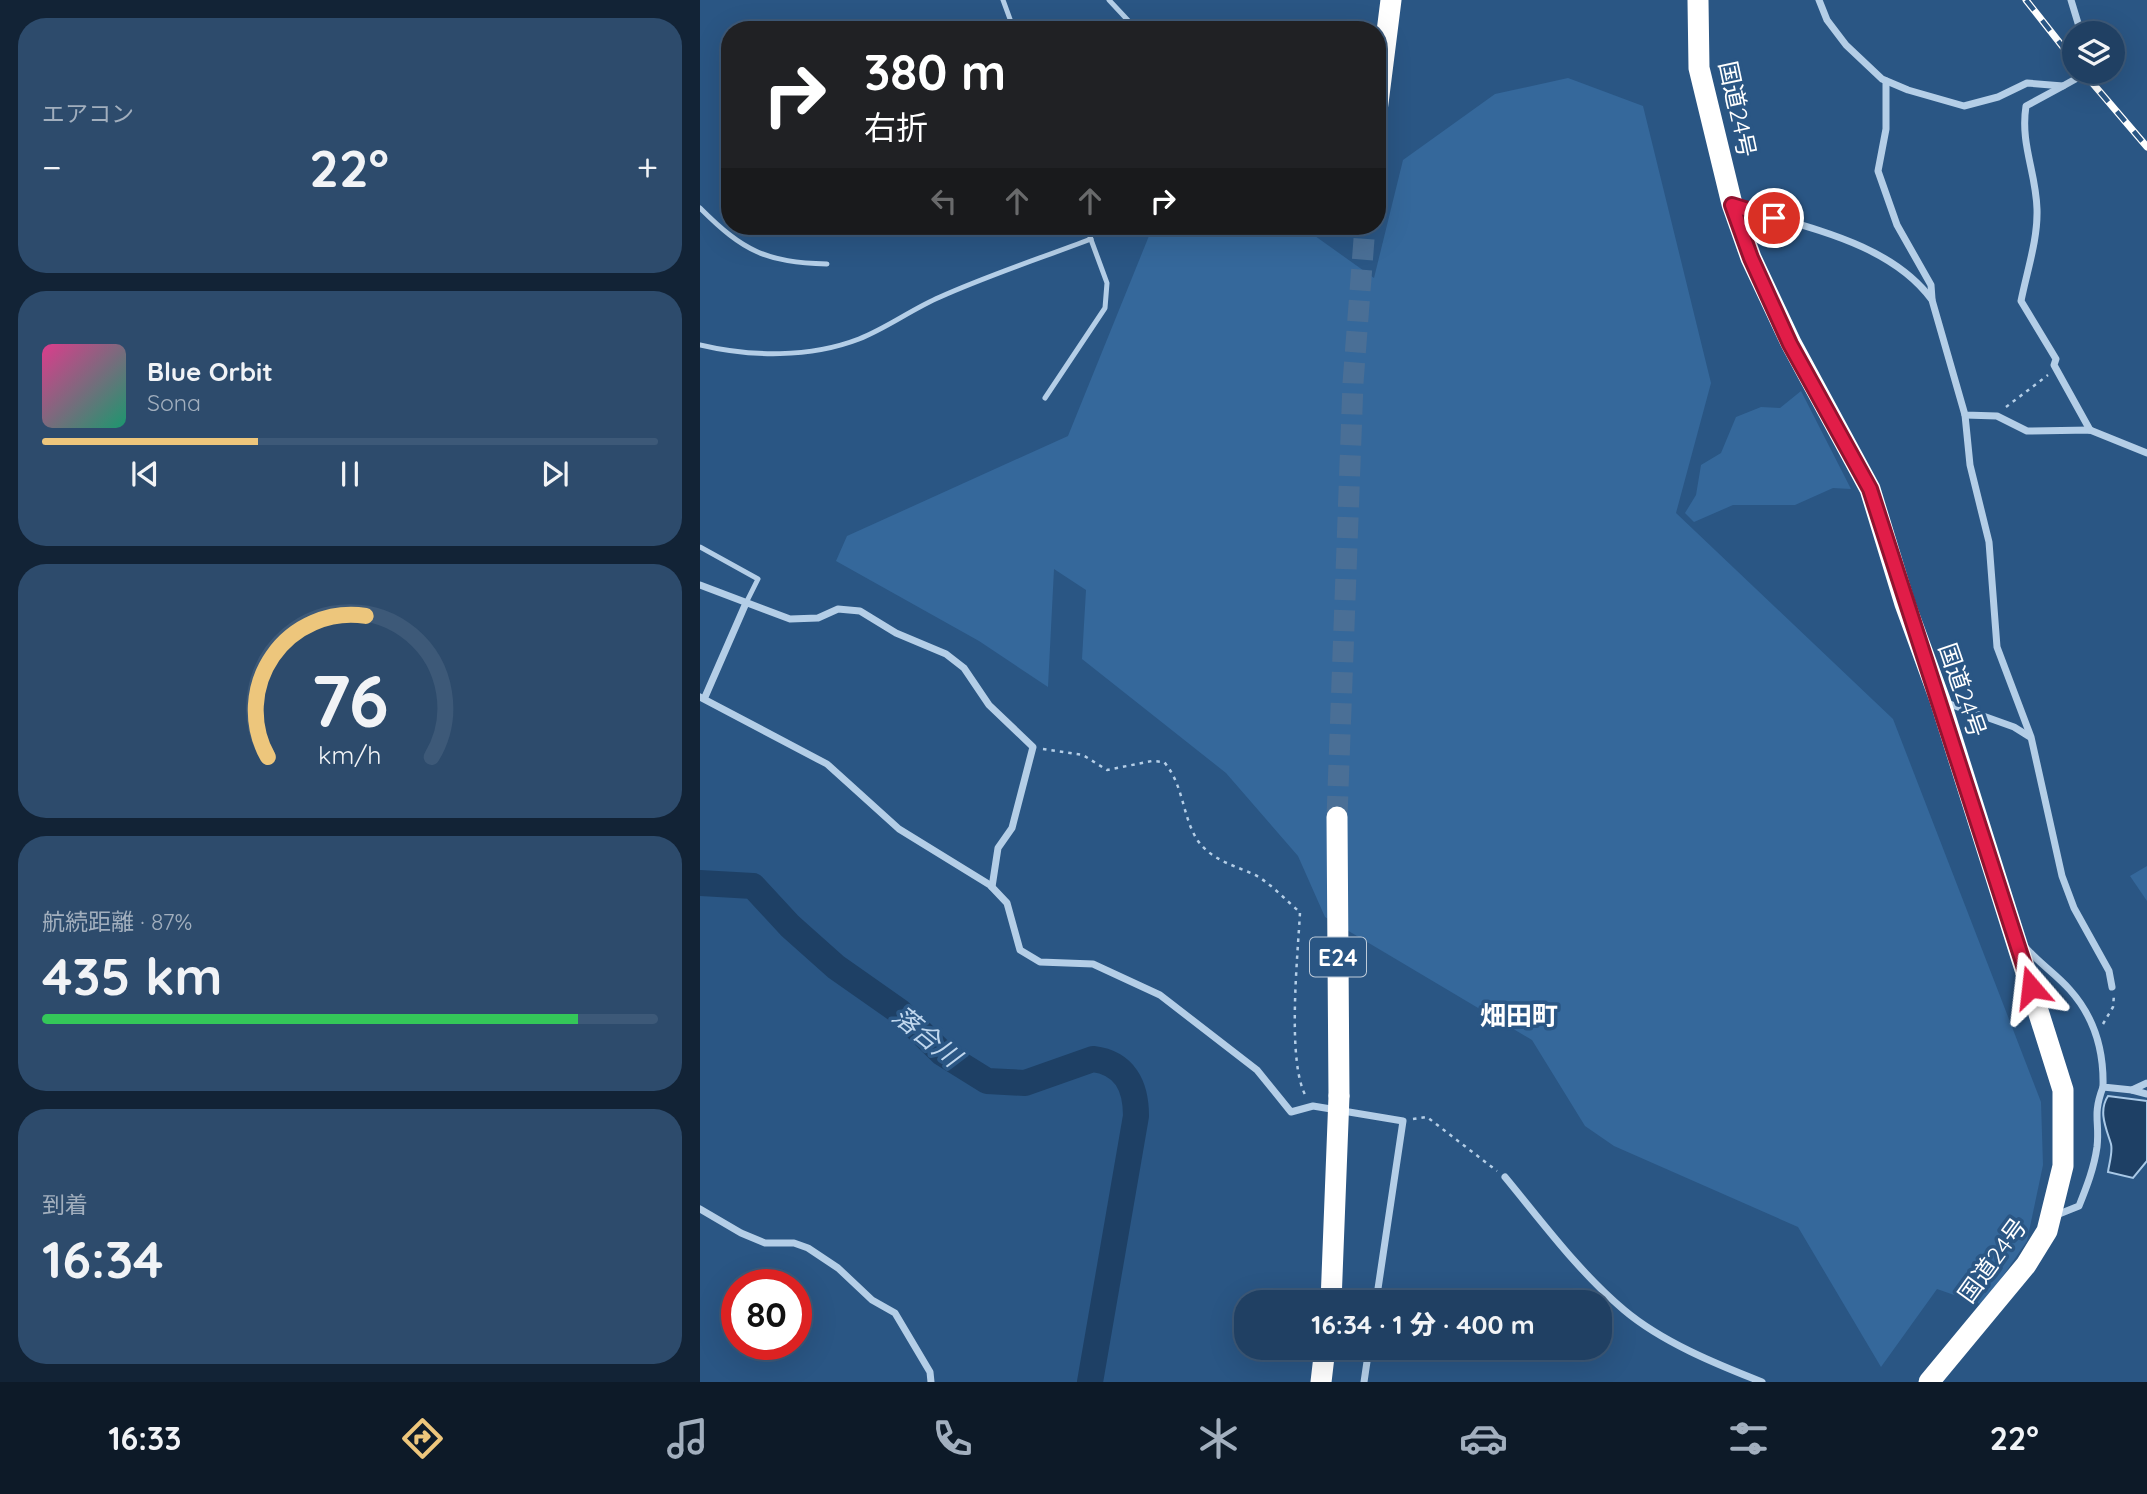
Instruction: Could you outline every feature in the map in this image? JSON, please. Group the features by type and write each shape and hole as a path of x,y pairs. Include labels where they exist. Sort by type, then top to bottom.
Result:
{"highway":[{"path":"1386,40 1391,0"},
{"name":"国道24号","path":"1698,0 1699,68 1732,205 1751,258 1790,344 1870,489 1905,604 1940,700 2063,1090 2063,1166 2047,1231 2026,1265 1929,1382"},
{"name":"E24","path":"1331,1290 1339,1096 1337,817"},
{"path":"1321,1382 1324,1360"}],"street":[{"path":"1819,0 1827,20 1846,45 1886,81 1964,106 1998,97 2027,83 2063,86"},
{"path":"2071,0 2077,21"},
{"path":"1886,81 1886,129 1878,171 1897,225 1931,285 1932,300 1965,415 1970,466 1989,542 1997,647 2031,737 2062,876 2074,908 2109,971 2112,987"},
{"path":"2067,84 2026,106 2022,130 2037,209 2021,301 2056,359 2056,369 2090,430"},
{"path":"1732,205 1866,248 1922,286 1932,300"},
{"path":"1965,415 1997,416 2027,431 2090,430 2147,453"},
{"path":"700,585 790,619 818,618 838,609 860,611 896,633 946,654 964,668 989,705 1033,747 1012,828 998,848 992,887"},
{"path":"746,603 702,697 827,764 899,830 992,887 1007,902 1020,950 1040,962 1093,964 1160,995 1257,1070 1291,1112 1313,1106 1403,1121 1378,1290"},
{"path":"1940,700 2014,727 2031,737"},
{"path":"2015,935 2071,990 2097,1033 2104,1059 2104,1087 2095,1108 2097,1145 2091,1178 2079,1206 2051,1218"},
{"path":"2132,1090 2147,1083"},
{"path":"2104,1087 2147,1094"},
{"path":"1505,1177 1580,1269 1626,1312 1705,1360 1762,1382"},
{"path":"700,1209 740,1233 765,1243 794,1243 808,1248 838,1268 872,1300 895,1313 930,1372 931,1382"},
{"path":"1364,1382 1367,1360"}],"lane":[{"path":"1003,0 1011,21"},
{"path":"1109,0 1129,21"},
{"path":"700,208 721,229"},
{"path":"728,235 754,252 788,262 827,264"},
{"path":"1045,398 1105,308 1107,284 1089,235"},
{"path":"700,345 733,352 769,354 830,347 860,339 940,296 1091,239"},
{"path":"700,547 758,579 746,603"}],"path":[{"path":"1997,416 2056,369"},
{"path":"1033,747 1083,755 1107,770 1152,761 1164,762 1179,783 1180,799 1196,838 1208,852 1233,867 1255,875 1300,912 1296,1020 1299,1084 1313,1106"},
{"path":"2101,1028 2112,1010"},
{"path":"1403,1121 1427,1117 1505,1177"}],"shaded area":[{"path":"1568,78 1643,106 1711,383 1676,513 1893,719 2041,1102 2043,1165 2027,1241 1983,1305 1937,1289 1881,1367 1798,1227 1614,1146 1585,1126 1532,1040 1325,917 1298,856 1226,773 1082,659 1086,590 1054,569 1048,687 979,641 836,561 847,536 1068,436 1149,235 1314,235 1374,278 1403,160 1495,94"},
{"path":"1801,391 1851,489 1833,488 1795,505 1733,505 1694,522 1685,513 1696,495 1701,465 1721,453 1736,417 1761,407 1780,408"},
{"path":"2147,866 2147,901 2130,876"},
{"path":"2108,1096 2147,1101 2147,1161 2133,1178 2108,1172 2111,1147 2103,1114"}],"waterway":[{"name":"落合川","path":"700,883 753,886 790,926 836,967 900,1012 942,1053 987,1081 1025,1083 1093,1059 1104,1061 1121,1071 1131,1086 1136,1116 1090,1382"}],"tunnel":[{"path":"1337,817 1353,383 1364,235"}],"railway":[{"path":"2026,0 2062,46"},
{"path":"2093,84 2147,147"}],"district":[{"name":"畑田町","path":"1519,1015"}],"route":[{"path":"1774,218 1732,205 1751,258 1790,344 1870,489 2031,987"}]}
